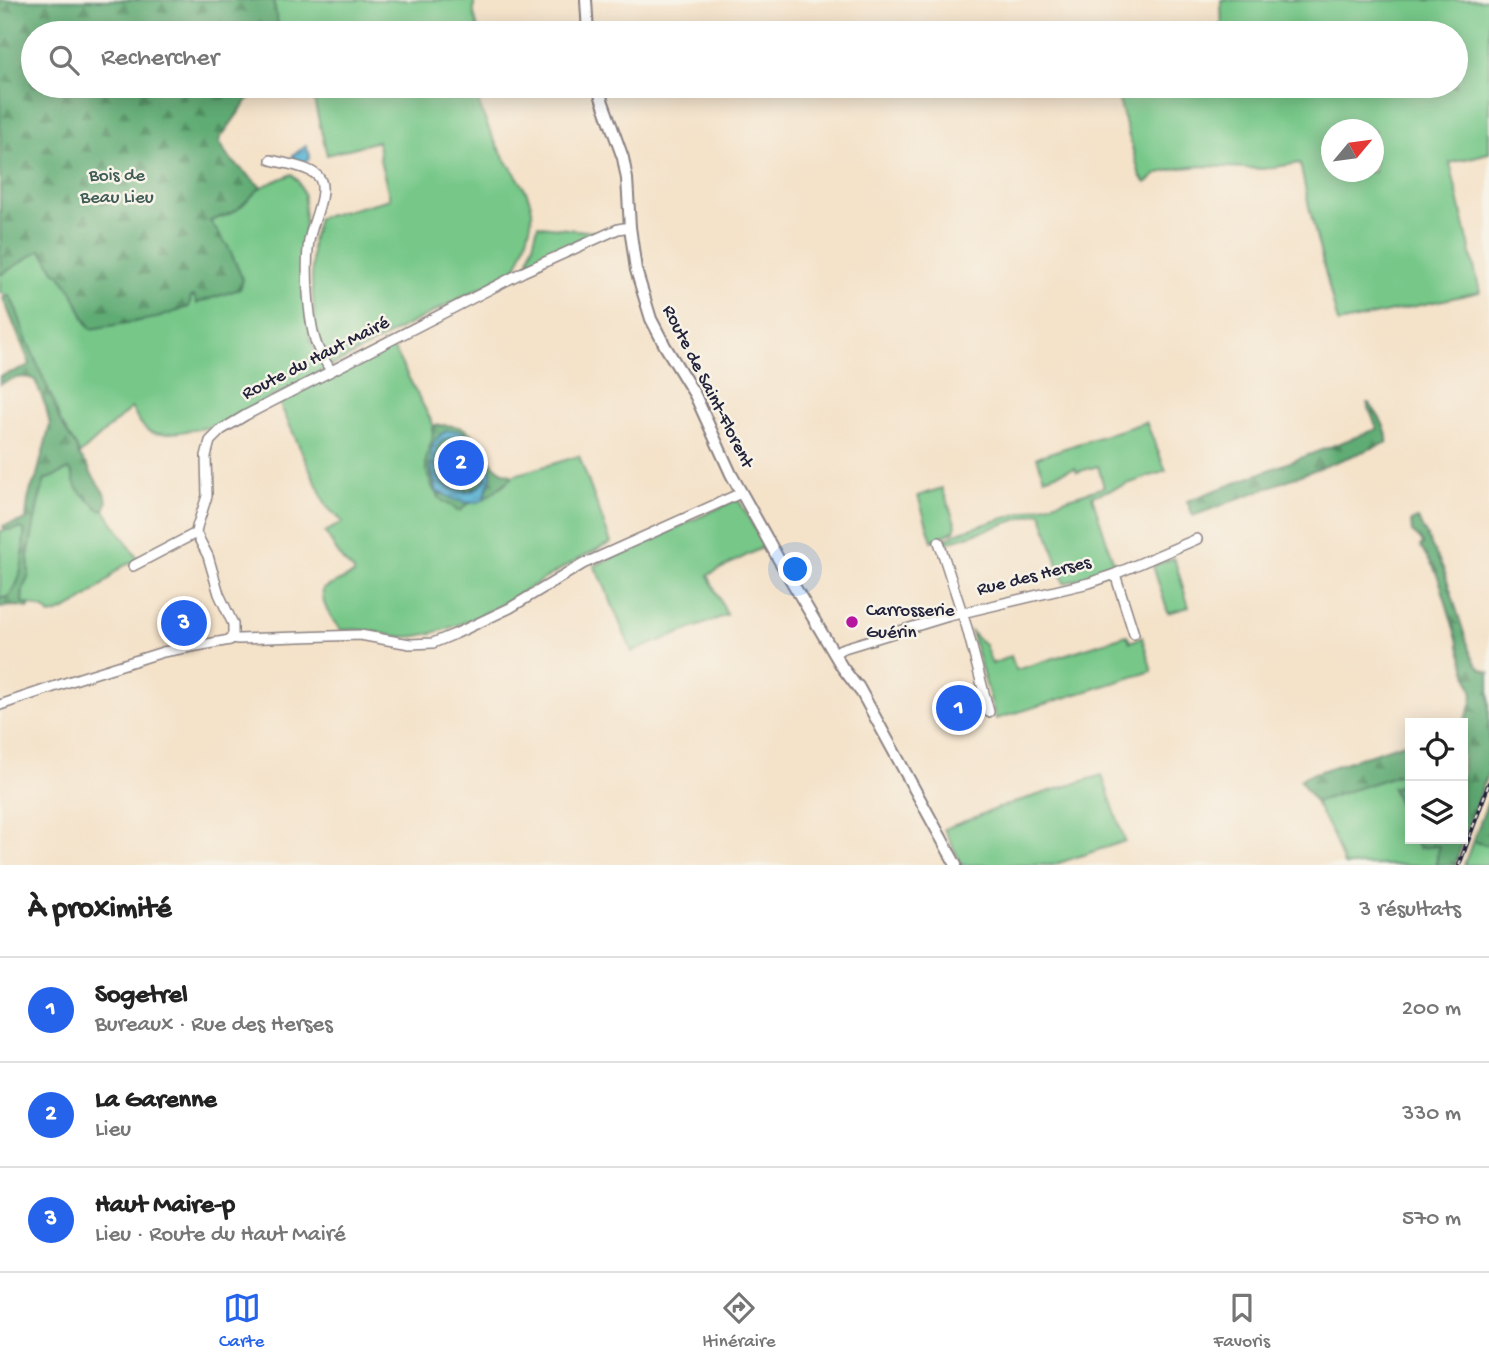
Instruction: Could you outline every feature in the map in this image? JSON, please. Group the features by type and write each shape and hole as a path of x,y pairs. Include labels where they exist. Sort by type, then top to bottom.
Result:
{"street":[{"path":"586,0 587,21"},
{"name":"Route de Saint-Florent","path":"602,98 624,158 636,270 651,319 695,395 741,493 837,652 849,678 861,692 956,865"},
{"path":"271,160 310,170 318,176 322,185 309,242 309,303 313,333 331,371"},
{"name":"Route du Haut Mairé","path":"197,533 198,521 207,496 206,456 210,441 221,430 523,272 630,226"},
{"path":"0,705 155,654 222,643 232,638 360,635 410,644 433,643 510,608 583,564 741,493"},
{"path":"133,566 197,533 233,624 232,638"},
{"name":"Rue des Herses","path":"837,652 940,619 1115,574 1197,539"},
{"name":"Rue des Herses","path":"939,542 989,712"},
{"name":"Rue des Herses","path":"1115,574 1134,634"}],"green space":[{"name":"Bois de Beau Lieu","path":"0,0 273,0 277,21 21,21 21,98 249,98 219,140 227,156 261,187 238,209 210,221 229,248 243,280 240,289 197,303 194,296 191,297 189,307 157,318 91,329 72,291 54,271 41,250 0,275"},
{"path":"273,0 474,0 476,21 277,21"},
{"path":"1221,0 1489,0 1489,153 1450,163 1480,292 1338,323 1300,163 1263,169 1205,166 1181,168 1159,173 1146,183 1140,176 1118,98 1468,98 1468,21 1222,21"},
{"path":"313,98 477,98 490,132 530,201 531,222 519,261 512,272 332,366 323,351 315,325 312,241 318,218 390,199 378,141 327,155"},
{"path":"292,174 304,194 305,234 302,260 310,339 325,369 221,424 207,428 176,433 153,433 143,426 131,408 79,455 55,424 7,296 0,292 0,275 40,250 72,291 88,326 195,295 197,303 218,234 210,221 238,209 261,187"},
{"path":"538,225 541,226 595,232 528,264"},
{"path":"10,296 17,311 60,421 106,496 107,503 104,509 100,510 78,490 69,469 45,479 28,556 29,575 23,589 22,602 30,605 28,608 0,607 0,597 6,598 19,579 25,531 22,528 5,530 3,526 26,520 27,504 50,425 35,380 22,377 0,384 0,376 30,364 3,298"},
{"path":"392,346 434,426 434,437 426,465 435,492 467,504 479,501 512,478 511,476 579,456 611,543 493,609 443,630 410,637 341,630 328,611 323,589 354,574 325,532 343,522 327,507 279,402"},
{"path":"1367,403 1382,422 1387,444 1193,516 1187,501 1377,429"},
{"path":"1146,422 1166,471 1092,496 1115,567 1113,564 1109,566 1110,569 1064,583 1041,512 946,543 945,539 960,532 1104,487 1098,466 1077,472 1075,468 1044,478 1037,457"},
{"path":"436,425 445,425 467,431 474,436 495,466 510,474 512,478 484,499 467,504 457,511 440,498 433,489 428,478 426,461 432,429","holes":["449,431 452,437 443,440 437,450 435,462 439,479 447,487 459,491 477,487 486,479 485,471 467,444 471,438 490,469 485,497 437,494 430,469 440,435"]},
{"path":"69,469 85,496 100,510 104,509 138,559 117,570 80,601 50,615 44,609 22,602 23,589 29,575 28,556 45,479"},
{"path":"942,488 956,525 954,531 932,541 918,496"},
{"path":"738,499 765,546 708,575 727,615 632,652 594,566"},
{"path":"1418,519 1444,570 1475,662 1489,672 1489,770 1468,827 1468,718 1466,718 1473,694 1440,582 1420,546 1423,544 1412,532 1411,521"},
{"path":"22,528 25,531 19,579 6,598 0,597 0,531"},
{"path":"1174,558 1189,607 1168,613 1153,566"},
{"path":"971,632 984,643 992,664 1011,656 1016,670 1127,635 1130,642 1142,637 1152,671 996,719"},
{"path":"1405,743 1405,773 1315,802 1300,780"},
{"path":"1405,773 1405,784 1392,788 1405,817 1405,844 1417,844 1419,848 1439,845 1436,865 1344,865 1333,836 1315,802"},
{"path":"1102,775 1125,841 1053,865 962,865 944,829 1009,804"},
{"path":"1405,784 1405,817 1392,788"},
{"path":"1489,799 1489,845 1486,845 1473,841"},
{"path":"1473,841 1489,845 1489,865 1464,865"},
{"path":"1417,844 1462,844 1455,865 1436,865 1439,846 1419,848"}],"water":[{"path":"306,146 309,159 301,164 293,161 293,155"},
{"path":"447,431 466,434 446,439 439,445 435,461 439,479 458,491 469,491 486,479 485,471 467,443 471,437 491,471 485,496 480,501 463,502 437,492 431,467 432,450 439,436"}],"railway":[{"path":"1459,865 1489,783"}],"place":[{"name":"La Garenne","path":"461,463"},
{"name":"Carrosserie Guérin","path":"852,622"},
{"name":"Haut Maire-p","path":"184,623"},
{"name":"Sogetrel","path":"959,708"}]}
